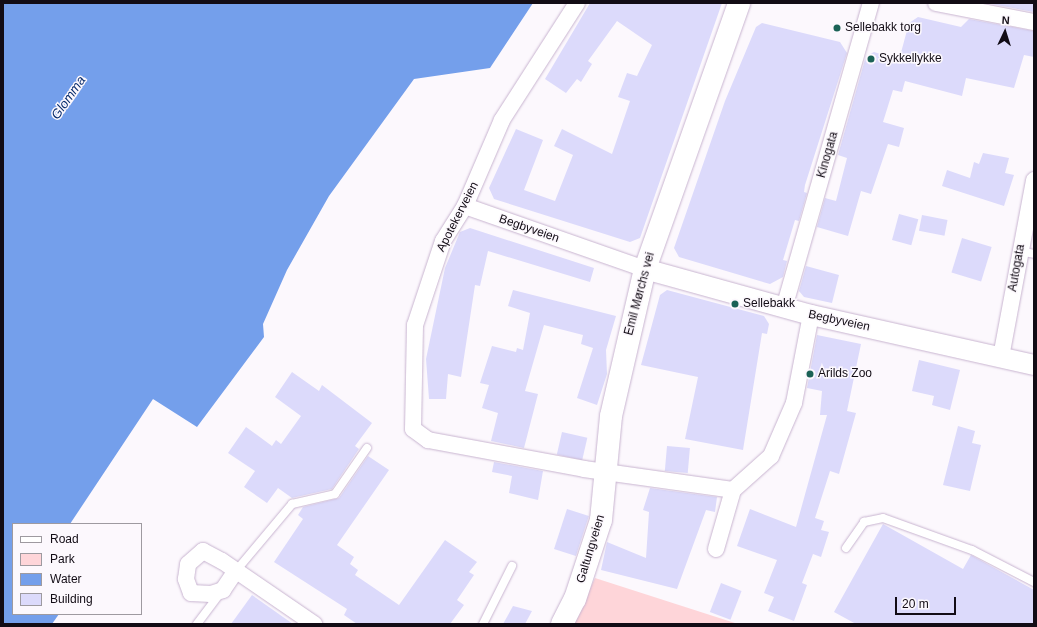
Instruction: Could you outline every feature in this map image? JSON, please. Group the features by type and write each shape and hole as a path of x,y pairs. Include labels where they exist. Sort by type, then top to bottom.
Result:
{"main road":[{"name":"Emil Mørchs vei","path":"608,471 611,416 644,269 739,3"},
{"name":"Galtungveien","path":"562,624 592,553 608,471"}],"street":[{"name":"Apotekerveien","path":"577,3 502,120 465,206 443,241 415,325 413,429 428,440 608,471"},
{"name":"Kinogata","path":"784,308 871,3"},
{"path":"936,3 1034,22"},
{"name":"Autogata","path":"1001,356 1027,252 1034,180"},
{"name":"Begbyveien","path":"465,206 644,269 811,315 1001,356 1034,365"},
{"path":"716,549 733,490 771,456 794,403 811,315"},
{"path":"608,471 733,490"},
{"path":"235,572 223,590 190,593 186,578 188,564 203,551 222,560 235,572 314,624"}],"lane":[{"path":"235,572 258,538 292,504 335,494 367,448"},
{"path":"846,548 864,522 883,518 972,550 1034,582"},
{"path":"483,624 512,566"},
{"path":"197,624 223,590"}],"green space":[{"path":"595,578 738,624 573,624"}],"water":[{"name":"Glomma","path":"3,3 533,3 490,68 414,79 329,196 287,270 263,324 264,337 197,427 153,399 71,523 12,523 12,615 58,615 52,624 3,624"}],"building":[{"path":"590,3 722,3 640,238 630,242 494,199 489,188 516,129 543,140 524,190 555,201 573,155 554,146 562,129 612,154 630,101 618,97 627,73 637,76 652,45 617,21 588,61 592,64 581,82 577,79 566,93 545,79"},
{"path":"986,3 1034,3 1034,12"},
{"path":"918,17 961,27 969,19 1034,31 1034,57 1024,55 1014,88 966,78 962,96 905,81 902,92 893,90 883,122 904,128 899,147 888,144 871,194 861,191 848,236 817,227 825,198 836,201 847,158 838,155 866,56 874,52 899,60 909,23"},
{"path":"762,23 840,42 847,53 805,185 804,192 807,193 799,221 795,220 783,260 787,261 783,277 770,284 679,257 674,248 725,101 756,27"},
{"path":"983,153 1009,158 1005,173 1014,175 1004,206 942,186 947,170 970,178 974,162 979,164"},
{"path":"899,214 918,219 911,245 892,240"},
{"path":"922,215 948,220 944,236 919,231"},
{"path":"470,228 594,268 590,282 488,251 480,286 475,285 461,377 448,374 446,399 429,399 426,359 445,268 460,232"},
{"path":"962,238 992,247 981,281 951,272"},
{"path":"806,266 839,275 832,303 804,297 799,291"},
{"path":"513,290 616,316 606,350 607,374 597,405 577,398 593,348 581,344 583,335 544,325 525,391 538,394 524,448 491,441 498,413 482,408 489,385 480,383 492,346 516,352 517,348 523,350 530,313 508,306"},
{"path":"667,290 764,316 769,324 767,334 762,333 743,450 685,439 698,377 641,365 660,295"},
{"path":"817,335 861,344 847,411 856,413 839,474 830,471 815,518 824,521 821,530 829,532 821,557 813,554 802,583 807,585 794,621 768,611 774,597 764,593 777,560 737,546 750,509 796,527 827,415 820,415 822,391 807,388"},
{"path":"919,360 960,370 950,410 932,405 934,396 912,391"},
{"path":"292,372 319,391 322,385 372,423 355,446 359,449 332,489 292,498 278,488 267,503 244,487 255,471 228,453 246,427 272,446 276,440 281,444 301,416 275,397"},
{"path":"958,426 975,431 972,443 981,445 970,491 943,485"},
{"path":"562,432 587,438 582,460 557,454"},
{"path":"667,446 690,448 688,473 665,471"},
{"path":"368,456 389,470 337,545 354,557 350,564 358,570 355,575 399,605 445,540 477,562 469,572 474,575 457,600 464,605 450,624 357,624 344,615 347,609 274,562 303,519 298,515 303,507 339,498"},
{"path":"494,462 543,471 538,500 509,493 512,476 492,472"},
{"path":"650,488 717,497 715,512 706,510 677,589 601,570 607,542 646,558 649,512 643,510"},
{"path":"567,509 589,516 576,556 554,549"},
{"path":"883,524 963,569 971,555 1034,590 1034,624 856,624 834,612"},
{"path":"721,583 742,591 730,620 710,612"},
{"path":"252,595 293,624 231,624"},
{"path":"513,606 532,611 525,624 503,624"}],"place":[{"name":"Sellebakk torg","path":"837,28"},
{"name":"Sykkellykke","path":"871,59"},
{"name":"Sellebakk","path":"735,304"},
{"name":"Arilds Zoo","path":"810,374"}]}
